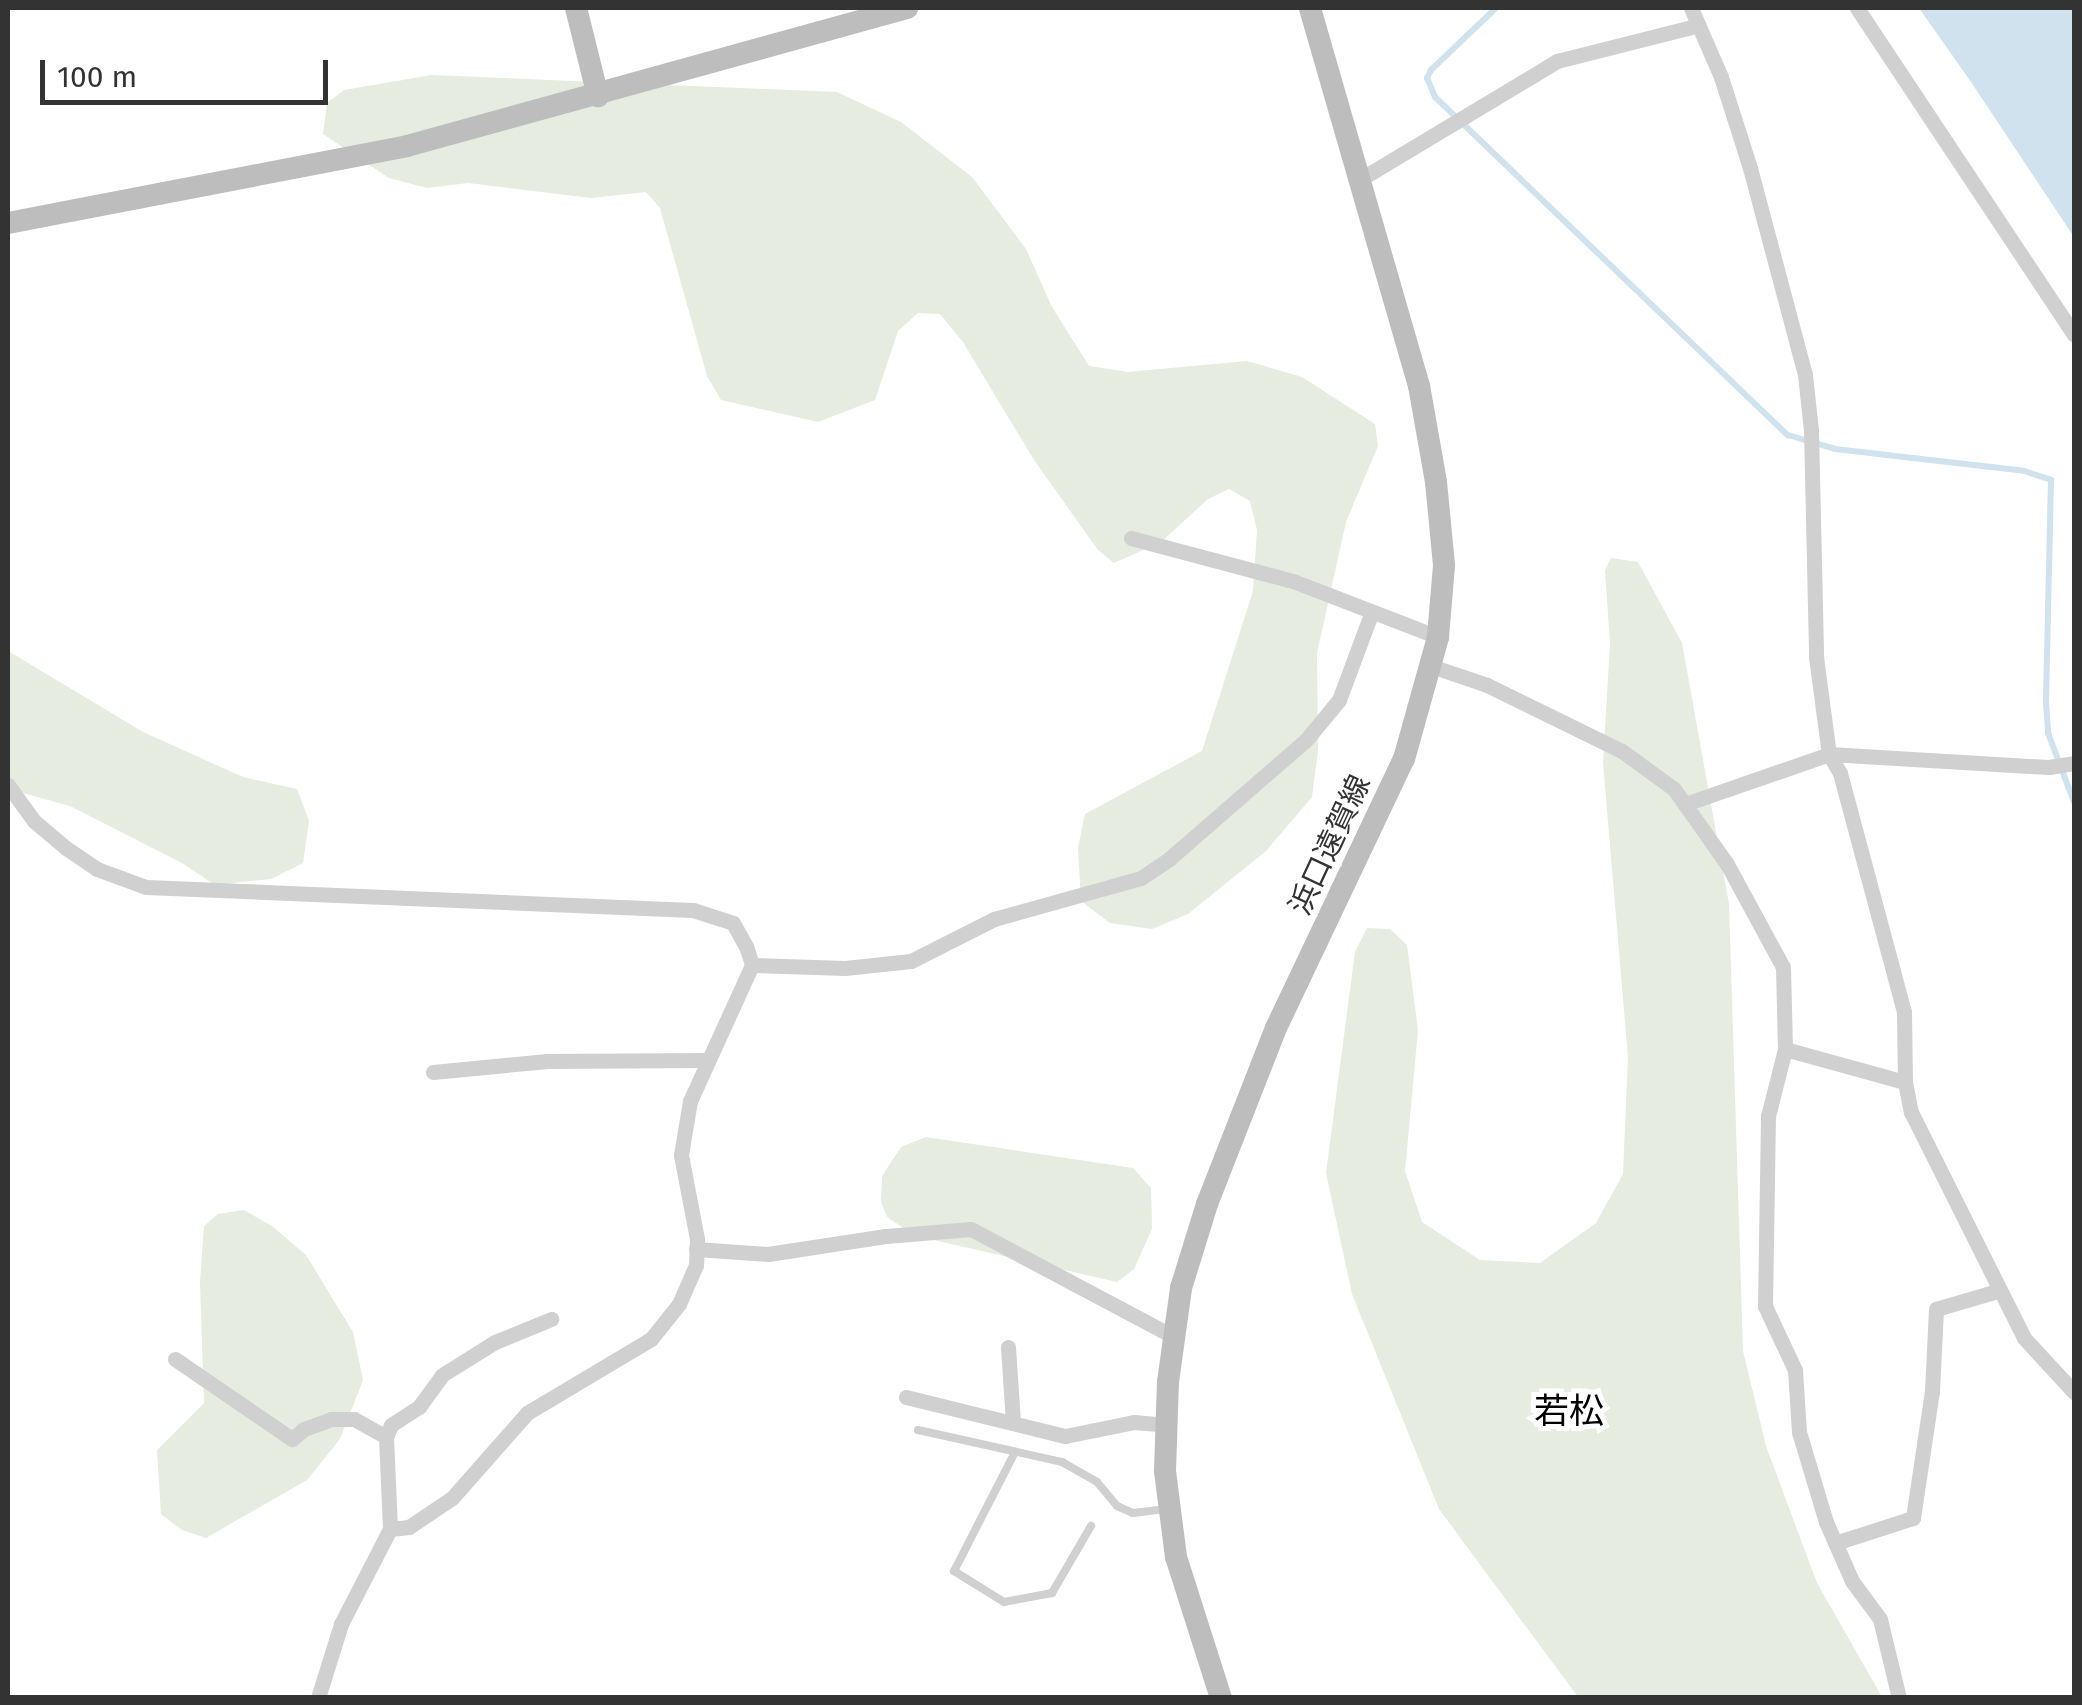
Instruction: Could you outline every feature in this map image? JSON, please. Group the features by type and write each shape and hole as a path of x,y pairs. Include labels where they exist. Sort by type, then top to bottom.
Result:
{"main road":[{"path":"576,8 598,96"},
{"path":"8,223 408,146 907,8"},
{"name":"浜口遠賀線","path":"1221,1698 1176,1556 1170,1508 1166,1424 1181,1288 1276,1028 1404,759 1438,637 1444,565 1433,463 1419,386 1310,8"}],"street":[{"path":"1691,8 1721,77 1756,186 1805,375 1811,430 1816,656 1830,754 1840,774 1904,1012 1904,1082 1920,1136 1960,1202 1998,1291 2024,1338 2074,1392"},
{"path":"1857,8 2074,334"},
{"path":"1360,180 1557,60 1699,25"},
{"path":"1132,538 1293,580 1371,614 1438,637"},
{"path":"752,966 845,968 911,960 994,919 1140,878 1170,859 1306,740 1339,700 1371,614"},
{"path":"1431,666 1487,685 1622,751 1674,789 1727,864 1783,967 1785,1050 1768,1116 1765,1306 1795,1370 1799,1432 1835,1543 1852,1581 1880,1619 1898,1698"},
{"path":"1685,804 1830,754 2048,767 2074,764"},
{"path":"8,784 34,821 66,848 122,881 146,887 693,910 733,923 752,966"},
{"path":"390,1529 409,1527 452,1498 527,1414 651,1339 679,1304 696,1265 681,1155 690,1101 705,1060 752,966"},
{"path":"1785,1050 1904,1082"},
{"path":"434,1072 547,1061 705,1060"},
{"path":"696,1249 768,1254 886,1236 971,1229 1174,1338"},
{"path":"1835,1543 1913,1518 1932,1390 1936,1309 1998,1291"},
{"path":"318,1698 341,1624 390,1529 386,1437 391,1425 419,1407 442,1375 495,1342 551,1319"},
{"path":"1008,1347 1013,1423"},
{"path":"175,1359 292,1439 331,1419 354,1419 386,1437"},
{"path":"906,1397 1065,1436 1134,1422 1166,1424"}],"lane":[{"path":"918,1430 1062,1462 1097,1482 1117,1506 1134,1513 1170,1508"},
{"path":"1015,1452 954,1570 1004,1602 1052,1594 1091,1526"}],"shaded area":[{"path":"432,75 837,92 901,122 972,177 1026,249 1052,307 1089,366 1128,372 1247,361 1302,377 1375,424 1378,446 1346,522 1317,653 1318,751 1312,797 1266,851 1188,914 1152,929 1110,923 1081,901 1078,848 1085,814 1202,751 1253,591 1257,530 1250,501 1229,489 1208,499 1161,542 1114,563 1098,550 1034,460 963,342 940,314 918,313 898,331 875,400 818,422 721,400 707,376 660,208 646,192 591,198 468,183 427,188 389,178 323,134 327,103 344,90"},
{"path":"1611,558 1638,562 1682,643 1729,904 1743,1351 1766,1446 1817,1583 1882,1697 1578,1697 1439,1509 1352,1294 1326,1173 1355,952 1367,928 1390,929 1407,945 1418,1030 1405,1171 1422,1222 1480,1260 1540,1263 1596,1223 1623,1174 1628,1057 1603,763 1610,644 1605,570"},
{"path":"8,651 143,732 243,777 297,789 309,821 303,863 271,879 215,885 182,863 70,806 8,789"},
{"path":"926,1137 1133,1168 1151,1188 1152,1229 1134,1269 1117,1282 916,1236 887,1217 881,1202 882,1176 901,1147"},
{"path":"244,1210 272,1226 306,1255 353,1332 363,1380 340,1439 307,1480 206,1538 182,1530 161,1514 157,1450 204,1403 200,1283 204,1226 218,1214"}],"water":[{"path":"1919,8 2074,8 2074,237 1971,82"}],"waterway":[{"path":"1496,8 1431,70 1427,78 1435,97 1788,435 1835,449 2024,471 2051,480 2048,733 2074,802"}],"district":[{"name":"若松","path":"1569,1411"}]}
